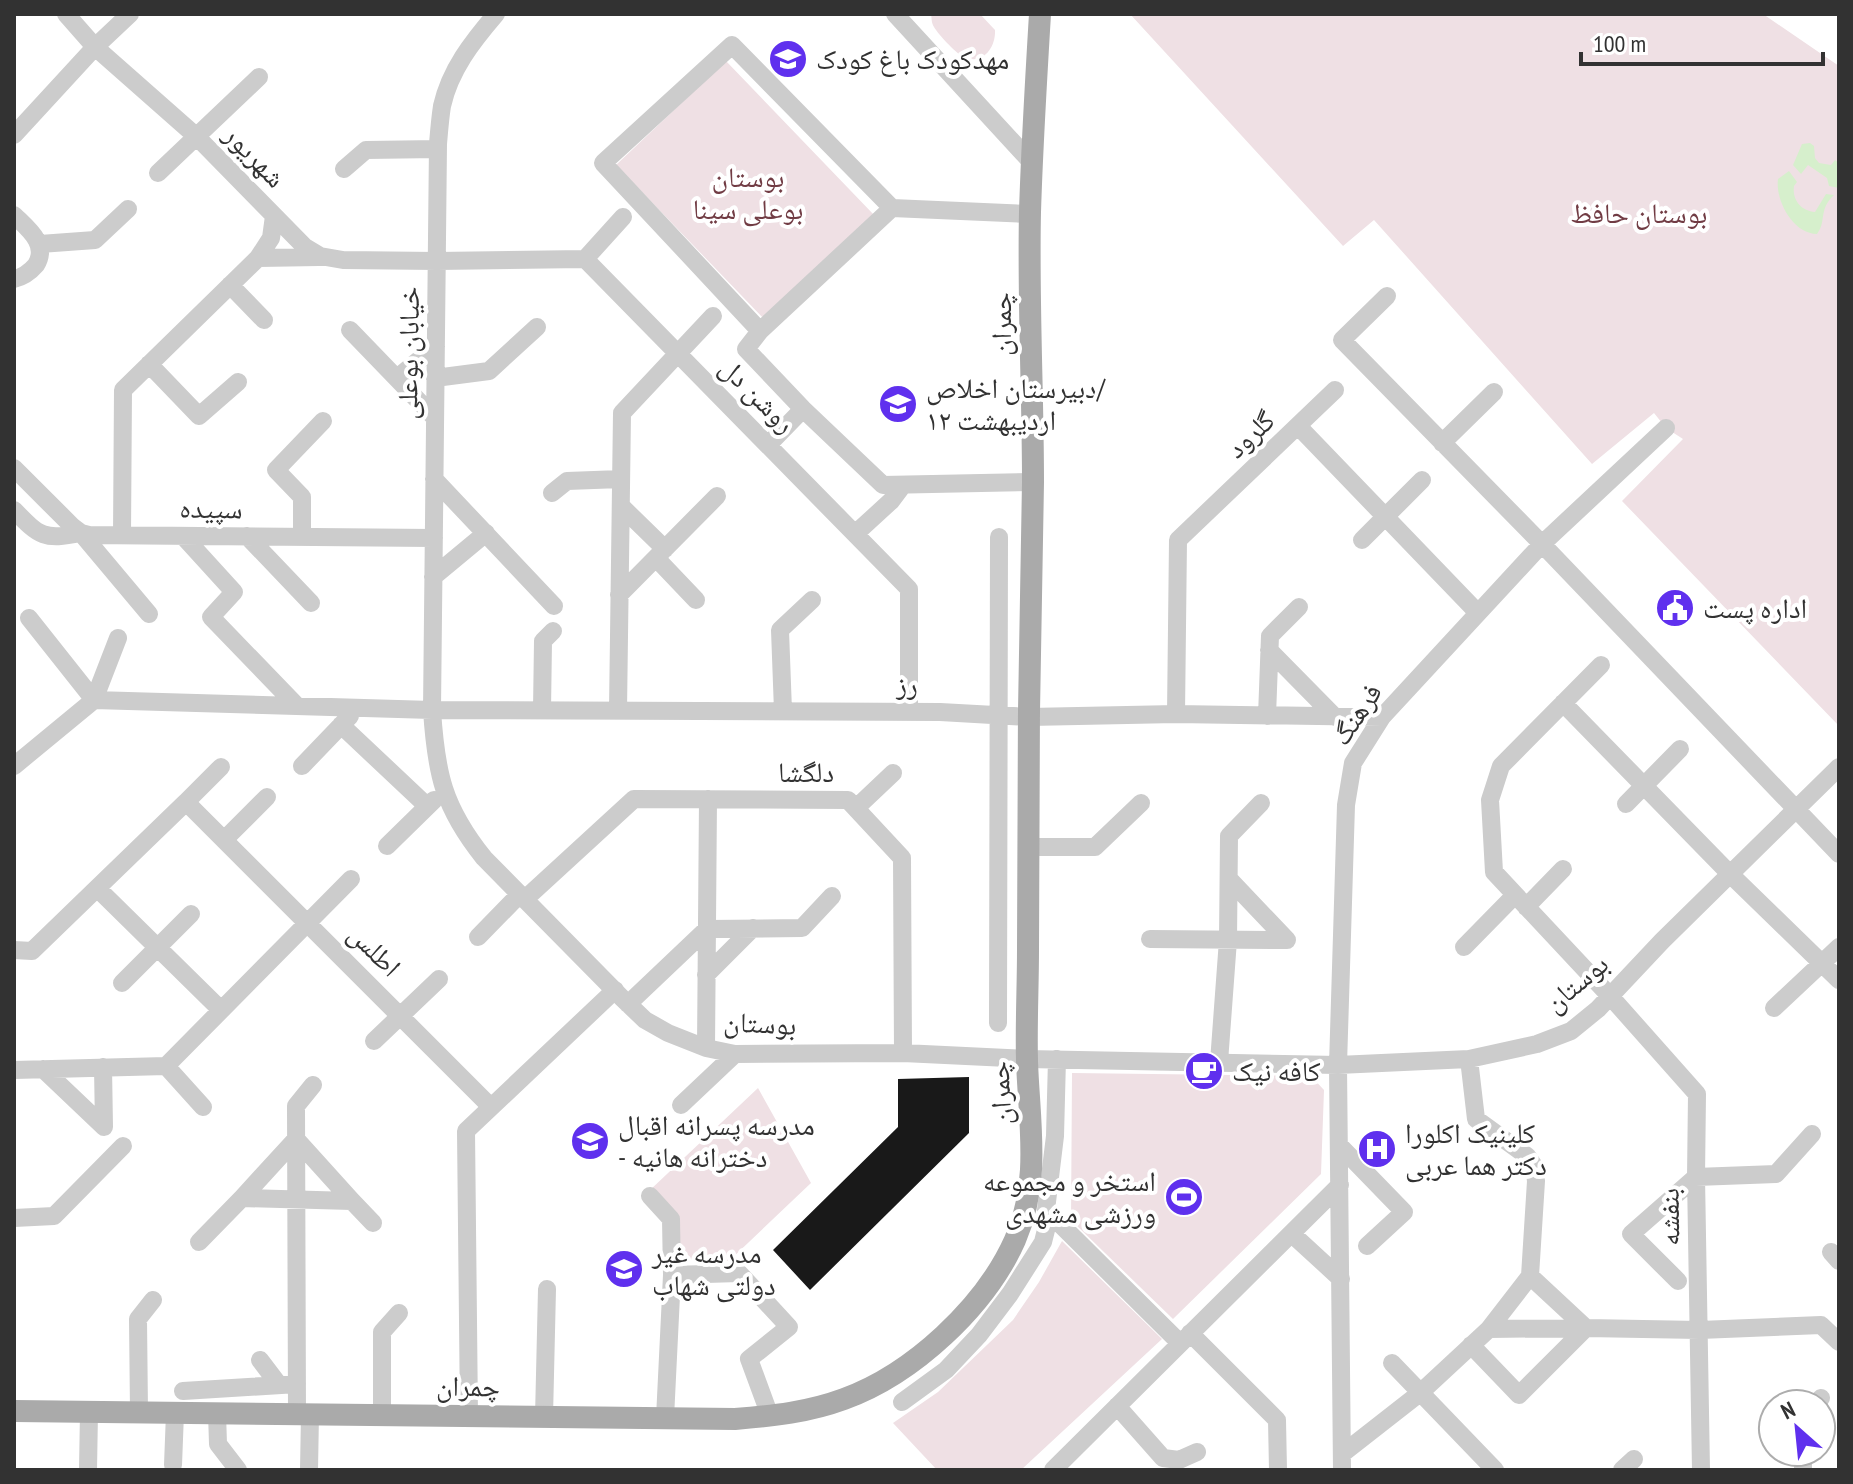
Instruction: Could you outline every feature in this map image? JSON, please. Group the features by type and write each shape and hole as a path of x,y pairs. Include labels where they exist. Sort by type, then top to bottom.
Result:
{"main road":[{"name":"چمران","path":"14,1411 735,1419 770,1416 848,1397 896,1371 947,1332 972,1308 993,1280 1017,1236 1030,1191 1033,1154 1027,1059 1033,482 1030,214 1040,14"}],"street":[{"name":"شهریور","path":"66,14 95,47 197,137 305,247 320,256"},
{"path":"14,135 95,47 130,14"},
{"name":"خیابان بوعلی","path":"432,710 438,149 442,107 451,78 465,52 496,14"},
{"path":"895,14 1033,164"},
{"path":"760,331 603,163 732,45 892,208 1030,214"},
{"path":"158,173 259,77"},
{"path":"344,169 366,150 438,149"},
{"path":"892,208 760,331 746,349 803,409 883,485 1033,482"},
{"path":"40,244 95,240 128,209"},
{"path":"14,215 40,244 37,263 27,273 14,279"},
{"path":"122,535 123,390 258,258 271,238 274,216"},
{"path":"258,258 320,256 343,260 437,261 585,259 623,217"},
{"name":"روشن دل","path":"585,259 909,589 909,712"},
{"path":"230,285 264,320"},
{"path":"1387,296 1342,340 1839,854"},
{"path":"618,711 622,413 713,316"},
{"path":"435,378 489,371 537,327"},
{"path":"350,330 435,418"},
{"path":"397,378 436,346"},
{"path":"149,364 199,416 238,382"},
{"path":"1298,426 1335,390"},
{"path":"1442,443 1494,392"},
{"path":"768,445 803,409"},
{"path":"302,537 302,497 276,470 323,421"},
{"name":"گلرود","path":"1176,714 1178,540 1298,426 1478,613"},
{"name":"فرهنگ","path":"1342,1462 1338,1065 1346,805 1353,763 1382,717 1542,544 1666,428"},
{"path":"14,468 81,533 149,614"},
{"path":"434,479 554,606"},
{"path":"552,493 567,481 621,479"},
{"path":"1362,540 1422,480"},
{"path":"856,533 891,501 903,485"},
{"path":"619,595 717,496"},
{"path":"622,507 696,600"},
{"name":"سپیده","path":"14,510 33,529 50,538 81,533 434,538"},
{"path":"433,577 486,533"},
{"path":"183,536 234,592 211,617 296,705"},
{"path":"247,536 311,603"},
{"path":"998,1023 999,537"},
{"path":"783,711 780,630 812,600"},
{"path":"1267,716 1270,636 1299,607"},
{"path":"29,618 94,700"},
{"path":"542,710 543,641 553,631"},
{"path":"14,766 94,700 118,638"},
{"path":"1269,650 1335,717"},
{"name":"بنفشه","path":"1601,665 1501,766 1490,800 1494,872 1697,1094 1701,1470"},
{"name":"رز","path":"94,700 432,710 909,712 1029,717 1176,714 1382,717"},
{"path":"1563,703 1839,980"},
{"path":"302,766 359,707"},
{"name":"بوستان","path":"432,710 434,745 444,790 465,834 484,858 645,1020 706,1048 735,1054 903,1053 1027,1059 1338,1065 1469,1059 1537,1044 1571,1031 1598,1009 1839,767"},
{"path":"341,725 427,806"},
{"path":"1626,804 1680,749"},
{"path":"14,950 32,951 221,767"},
{"path":"856,808 893,773"},
{"path":"387,846 444,790"},
{"path":"224,840 267,797"},
{"name":"دلگشا","path":"522,897 634,799 848,800 902,858 903,1053"},
{"path":"706,1048 708,799"},
{"name":"اطلس","path":"186,802 491,1107"},
{"path":"1029,847 1095,847 1141,803"},
{"path":"1219,1062 1228,940 1229,836 1261,803"},
{"path":"1464,947 1563,869"},
{"path":"14,1070 166,1066 351,879"},
{"path":"1150,939 1287,940 1229,879"},
{"path":"97,888 221,1010"},
{"path":"469,1416 466,1131 621,997 707,929 802,928 832,896"},
{"path":"478,937 522,897"},
{"path":"122,983 191,914"},
{"path":"706,975 753,928"},
{"path":"1774,1008 1839,947"},
{"path":"374,1041 439,979"},
{"path":"681,1105 735,1054"},
{"path":"1057,1059 1055,1136 1046,1210 1277,1420 1278,1470"},
{"path":"1342,1462 1489,1329 1530,1276 1536,1181 1534,1166 1527,1156 1476,1119 1469,1059"},
{"path":"166,1066 203,1107"},
{"path":"43,1069 104,1127 103,1067"},
{"path":"288,1385 296,1201 296,1106 313,1085"},
{"path":"1678,1281 1631,1234 1696,1177 1776,1174 1812,1134"},
{"path":"199,1242 296,1139"},
{"path":"296,1139 373,1223"},
{"path":"1339,1145 1404,1212 1367,1246"},
{"path":"14,1218 54,1216 123,1146"},
{"path":"1053,1470 1340,1185"},
{"path":"650,1196 671,1219 672,1275 665,1418"},
{"path":"242,1198 352,1201"},
{"path":"902,1402 946,1370 979,1335 1043,1242 1050,1214"},
{"path":"1292,1234 1341,1279"},
{"path":"672,1275 739,1273 789,1327 749,1359 770,1416"},
{"path":"1530,1276 1586,1328"},
{"path":"544,1417 547,1289"},
{"path":"139,1412 138,1319 153,1300"},
{"path":"382,1415 382,1332 399,1313"},
{"path":"1489,1329 1700,1330 1821,1325 1839,1342"},
{"path":"1471,1345 1519,1395 1586,1328"},
{"path":"260,1360 288,1385 304,1414 309,1470"},
{"path":"1392,1363 1495,1470"},
{"path":"183,1391 288,1385"},
{"path":"1117,1406 1163,1458 1179,1460 1197,1452"},
{"path":"88,1470 89,1412"},
{"path":"173,1465 175,1413"},
{"path":"217,1413 218,1444 238,1470"}],"green space":[{"path":"931,14 980,14 995,30 990,49 976,59 962,56 936,30"},
{"name":"بوستان حافظ","path":"1130,14 1763,14 1839,66 1839,726 1622,501 1683,439 1666,428 1654,413 1592,464 1374,220 1343,246"},
{"name":"بوستان بوعلی سینا","path":"726,61 875,216 766,321 616,165"},
{"name":"استخر و مجموعه ورزشی مشهدی","path":"1072,1073 1311,1076 1324,1090 1321,1174 1173,1319 1071,1220"},
{"path":"758,1088 811,1183 729,1261 680,1259 649,1191"},
{"path":"1062,1241 1162,1339 1021,1470 937,1470 893,1423 938,1392 1013,1320"}],"shaded area":[{"path":"1802,144 1814,146 1815,158 1819,163 1831,165 1835,160 1839,163 1839,188 1829,186 1827,178 1808,165 1801,174 1793,165"},
{"path":"1789,171 1797,182 1794,191 1802,207 1815,212 1826,194 1834,195 1826,206 1817,234 1800,228 1783,206 1778,179"}],"building":[{"path":"969,1077 969,1133 810,1290 773,1250 898,1127 898,1079"}],"place":[{"name":"مهدکودک باغ کودک","path":"788,59"},
{"name":"دبیرستان اخلاص/ ۱۲ اردیبهشت","path":"898,404"},
{"name":"اداره پست","path":"1675,608"},
{"name":"کافه نیک","path":"1204,1071"},
{"name":"مدرسه پسرانه اقبال - دخترانه هانیه","path":"590,1141"},
{"name":"کلینیک اکلورا دکتر هما عربی","path":"1377,1149"},
{"name":"استخر و مجموعه ورزشی مشهدی","path":"1184,1197"},
{"name":"مدرسه غیر دولتی شهاب","path":"624,1269"}]}
